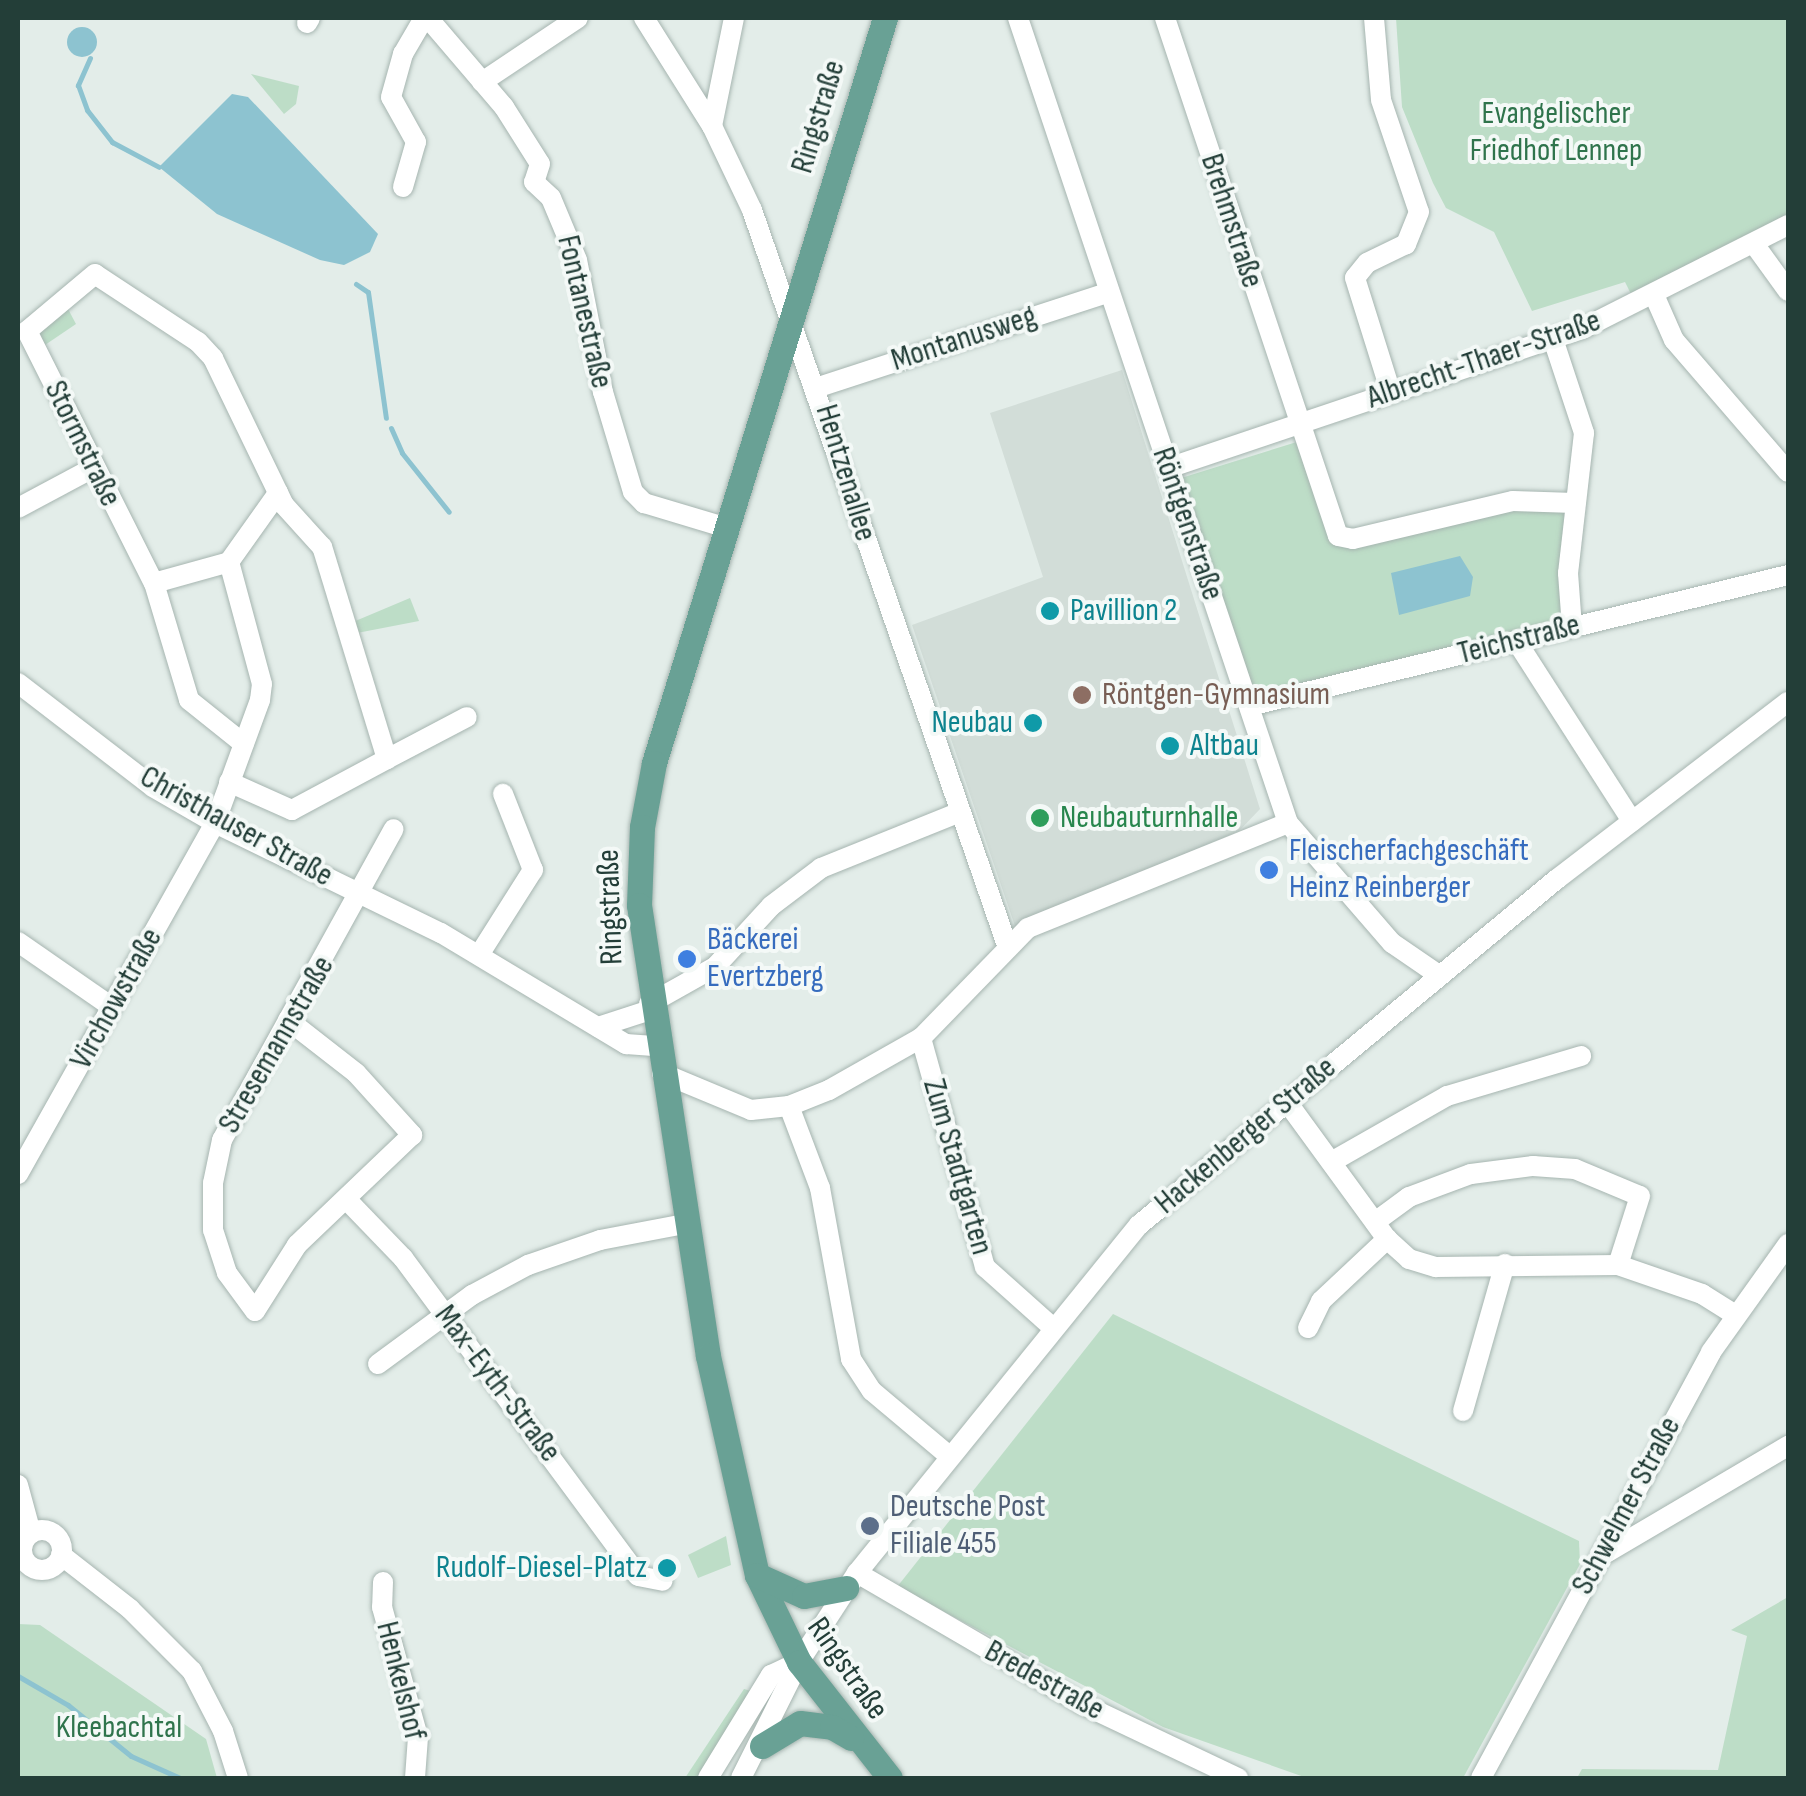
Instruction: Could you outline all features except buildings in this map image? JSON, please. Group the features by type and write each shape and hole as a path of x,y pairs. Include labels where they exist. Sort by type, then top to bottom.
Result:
{"main road":[{"name":"Ringstraße","path":"885,18 724,527 654,763 642,826 639,905 649,1007 685,1224 725,1451 757,1576 799,1662 856,1741 890,1778"},
{"path":"757,1576 804,1596 851,1580"},
{"path":"762,1746 800,1723 832,1727 856,1741"}],"street":[{"name":"Fontanestraße","path":"426,18 533,146 540,164 534,182 551,198 578,260 603,392 633,492 644,504 724,527"},
{"path":"403,187 416,142 390,96 403,54 426,18"},
{"path":"482,82 578,18"},
{"name":"Hentzenallee","path":"644,18 712,126 792,316 1006,946"},
{"path":"712,126 724,94 734,18"},
{"name":"Röntgenstraße","path":"1018,18 1288,824 1392,943 1440,976"},
{"name":"Brehmstraße","path":"1165,18 1299,424 1344,540 1489,505 1574,503"},
{"path":"1374,18 1381,100 1418,212 1406,244 1366,263 1356,278 1390,393"},
{"name":"Albrecht-Thaer-Straße","path":"1168,468 1553,338 1656,297 1788,225"},
{"path":"1754,244 1788,291"},
{"name":"Stormstraße","path":"244,744 189,700 154,583 27,331 95,274 210,354 278,493"},
{"name":"Montanusweg","path":"818,387 1110,292"},
{"path":"1656,297 1674,340 1788,472"},
{"path":"1553,338 1584,434 1574,503 1572,627"},
{"path":"18,508 93,468"},
{"path":"154,583 229,562 278,493 322,548 387,758"},
{"path":"215,823 263,687 229,562"},
{"name":"Teichstraße","path":"1249,706 1788,576"},
{"path":"1518,642 1632,821"},
{"name":"Christhauser Straße","path":"18,682 153,787 215,823 479,955 626,1044 657,1046"},
{"name":"Hackenberger Straße","path":"740,1778 762,1746 799,1662 851,1580 948,1455 1139,1224 1632,821 1788,702"},
{"path":"229,782 275,808 292,810 467,717"},
{"path":"479,955 534,870 503,794"},
{"path":"598,1028 649,1007 714,967 771,906 821,868 958,813"},
{"name":"Virchowstraße","path":"18,1174 109,1005 215,823"},
{"path":"662,1073 738,1108 790,1106 874,1069 921,1038 1006,946 1028,928 1288,824"},
{"name":"Christhauser Straße","path":"362,895 394,829"},
{"name":"Stresemannstraße","path":"346,1199 297,1246 255,1310 219,1251 212,1183 236,1110 362,895"},
{"path":"18,942 109,1005"},
{"path":"288,1020 356,1073 412,1135 346,1199"},
{"name":"Zum Stadtgarten","path":"921,1038 985,1268 1052,1327"},
{"path":"1334,1161 1447,1096 1580,1056"},
{"path":"1287,1102 1382,1231 1426,1265 1618,1266 1702,1294 1735,1315"},
{"path":"790,1106 820,1188 851,1358 872,1391 948,1455"},
{"path":"1308,1328 1321,1301 1409,1197 1471,1174 1533,1166 1575,1170 1640,1196 1618,1266"},
{"name":"Max-Eyth-Straße","path":"346,1199 445,1315 638,1576 663,1581"},
{"path":"378,1364 445,1315 554,1254 685,1224"},
{"name":"Schwelmer Straße","path":"1481,1778 1735,1315 1788,1244"},
{"path":"1463,1411 1505,1264"},
{"path":"1600,1557 1788,1446"},
{"path":"18,1485 24,1547 37,1569 52,1567 61,1555"},
{"path":"24,1547 50,1532 61,1555 100,1585 192,1671 224,1731 238,1778"},
{"name":"Bredestraße","path":"851,1580 1082,1704 1238,1778"},
{"name":"Henkelshof","path":"383,1582 382,1606 418,1737 415,1778"},
{"name":"Hackenberger Straße","path":"708,1778 771,1675 799,1662"}],"shaded area":[{"name":"Röntgen-Gymnasium","path":"1122,370 1260,809 1239,831 1015,926 912,625 1043,577 990,413"}],"green space":[{"name":"Evangelischer Friedhof Lennep","path":"1396,18 1788,18 1788,216 1633,298 1625,282 1532,311 1494,232 1446,208 1433,183 1402,107"},
{"path":"251,74 299,86 296,104 284,114"},
{"path":"68,309 76,324 45,345 39,331"},
{"path":"1300,441 1328,535 1489,511 1568,509 1562,623 1254,699 1178,479"},
{"path":"410,598 419,621 357,633 353,622"},
{"path":"1113,1314 1579,1541 1580,1564 1463,1778 1307,1778 1163,1727 897,1587"},
{"path":"726,1536 731,1565 698,1578 688,1555"},
{"path":"1788,1597 1788,1778 1577,1778 1582,1769 1718,1770 1747,1636 1731,1630"},
{"name":"Kleebachtal","path":"18,1624 40,1625 206,1739 217,1778 18,1778"},
{"path":"744,1689 751,1691 698,1778 685,1778"}],"water":[{"path":"82,27 92,32 97,42 92,52 82,57 72,52 67,42 72,32"},
{"path":"232,94 248,97 378,234 370,252 344,265 320,260 217,214 159,167"},
{"path":"1460,556 1473,577 1470,596 1399,615 1391,573"}],"waterway":[{"path":"90,58 78,85 87,110 112,142 159,167"},
{"path":"356,284 368,292 386,418"},
{"path":"391,428 402,453 449,512"},
{"path":"18,1676 68,1705 131,1756 180,1778"}],"place":[{"name":"Pavillion 2","path":"1050,611"},
{"name":"Röntgen-Gymnasium","path":"1082,695"},
{"name":"Neubau","path":"1033,723"},
{"name":"Altbau","path":"1170,746"},
{"name":"Neubauturnhalle","path":"1040,818"},
{"name":"Fleischerfachgeschäft Heinz Reinberger","path":"1269,870"},
{"name":"Bäckerei Evertzberg","path":"687,959"},
{"name":"Deutsche Post Filiale 455","path":"870,1526"},
{"name":"Rudolf-Diesel-Platz","path":"667,1568"}]}
